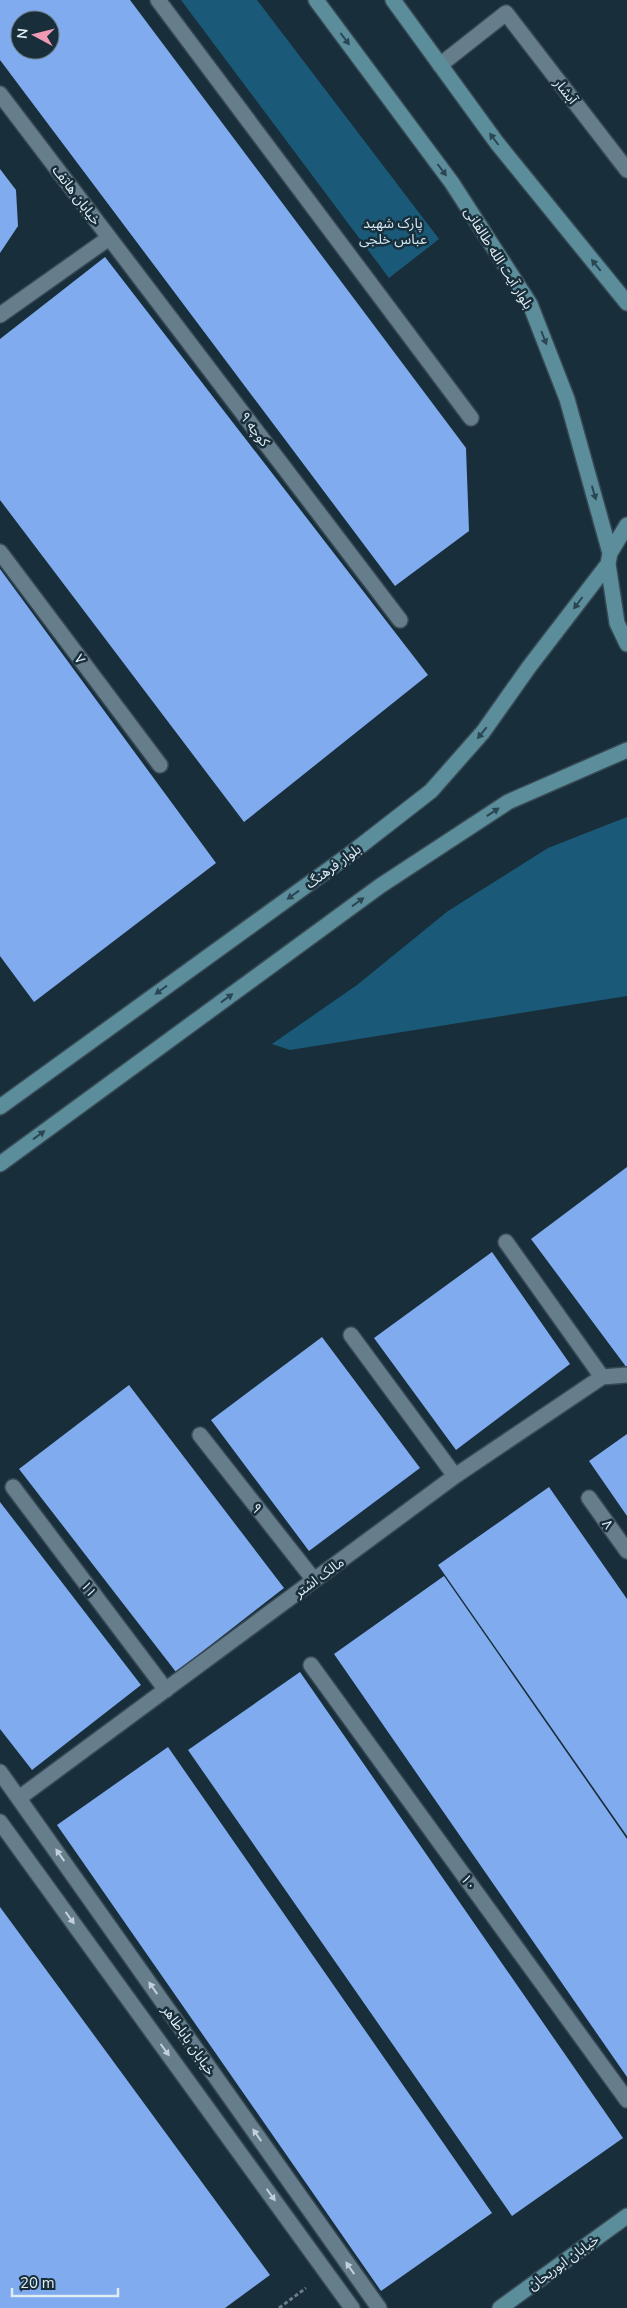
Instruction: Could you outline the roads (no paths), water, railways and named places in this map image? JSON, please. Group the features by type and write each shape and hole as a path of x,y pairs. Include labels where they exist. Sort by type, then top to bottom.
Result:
{"main road":[{"name":"بلوار آیت الله طالقانی","path":"316,0 452,184 530,304 567,399 609,558 617,623 627,644"},
{"path":"393,0 497,143 627,302"},
{"name":"بلوار فرهنگ","path":"0,1107 342,860 431,791 483,732 609,558 627,525"},
{"path":"0,1164 380,886 508,802 627,750"},
{"name":"خیابان ابوریحان","path":"500,2308 627,2216"}],"street":[{"path":"158,0 471,418"},
{"name":"آبشار","path":"440,65 506,13 627,170"},
{"name":"خیابان هاتف","path":"0,94 109,238 0,315"},
{"name":"کوچه ۹","path":"109,238 400,620"},
{"name":"۷","path":"0,552 160,765"},
{"path":"506,1242 602,1377"},
{"path":"351,1335 455,1476"},
{"name":"مالک اشتر","path":"19,1798 455,1476 602,1377 627,1375"},
{"name":"۹","path":"200,1435 314,1580"},
{"name":"۱۱","path":"13,1487 166,1690"},
{"name":"۸","path":"589,1498 627,1551"},
{"name":"۱۰","path":"311,1665 627,2100"},
{"name":"خیابان باباطاهر","path":"0,1772 379,2308"},
{"name":"خیابان باباطاهر","path":"0,1822 352,2308"}],"park label":[{"name":"پارک شهید عباس خلجی","path":"393,232"}]}
